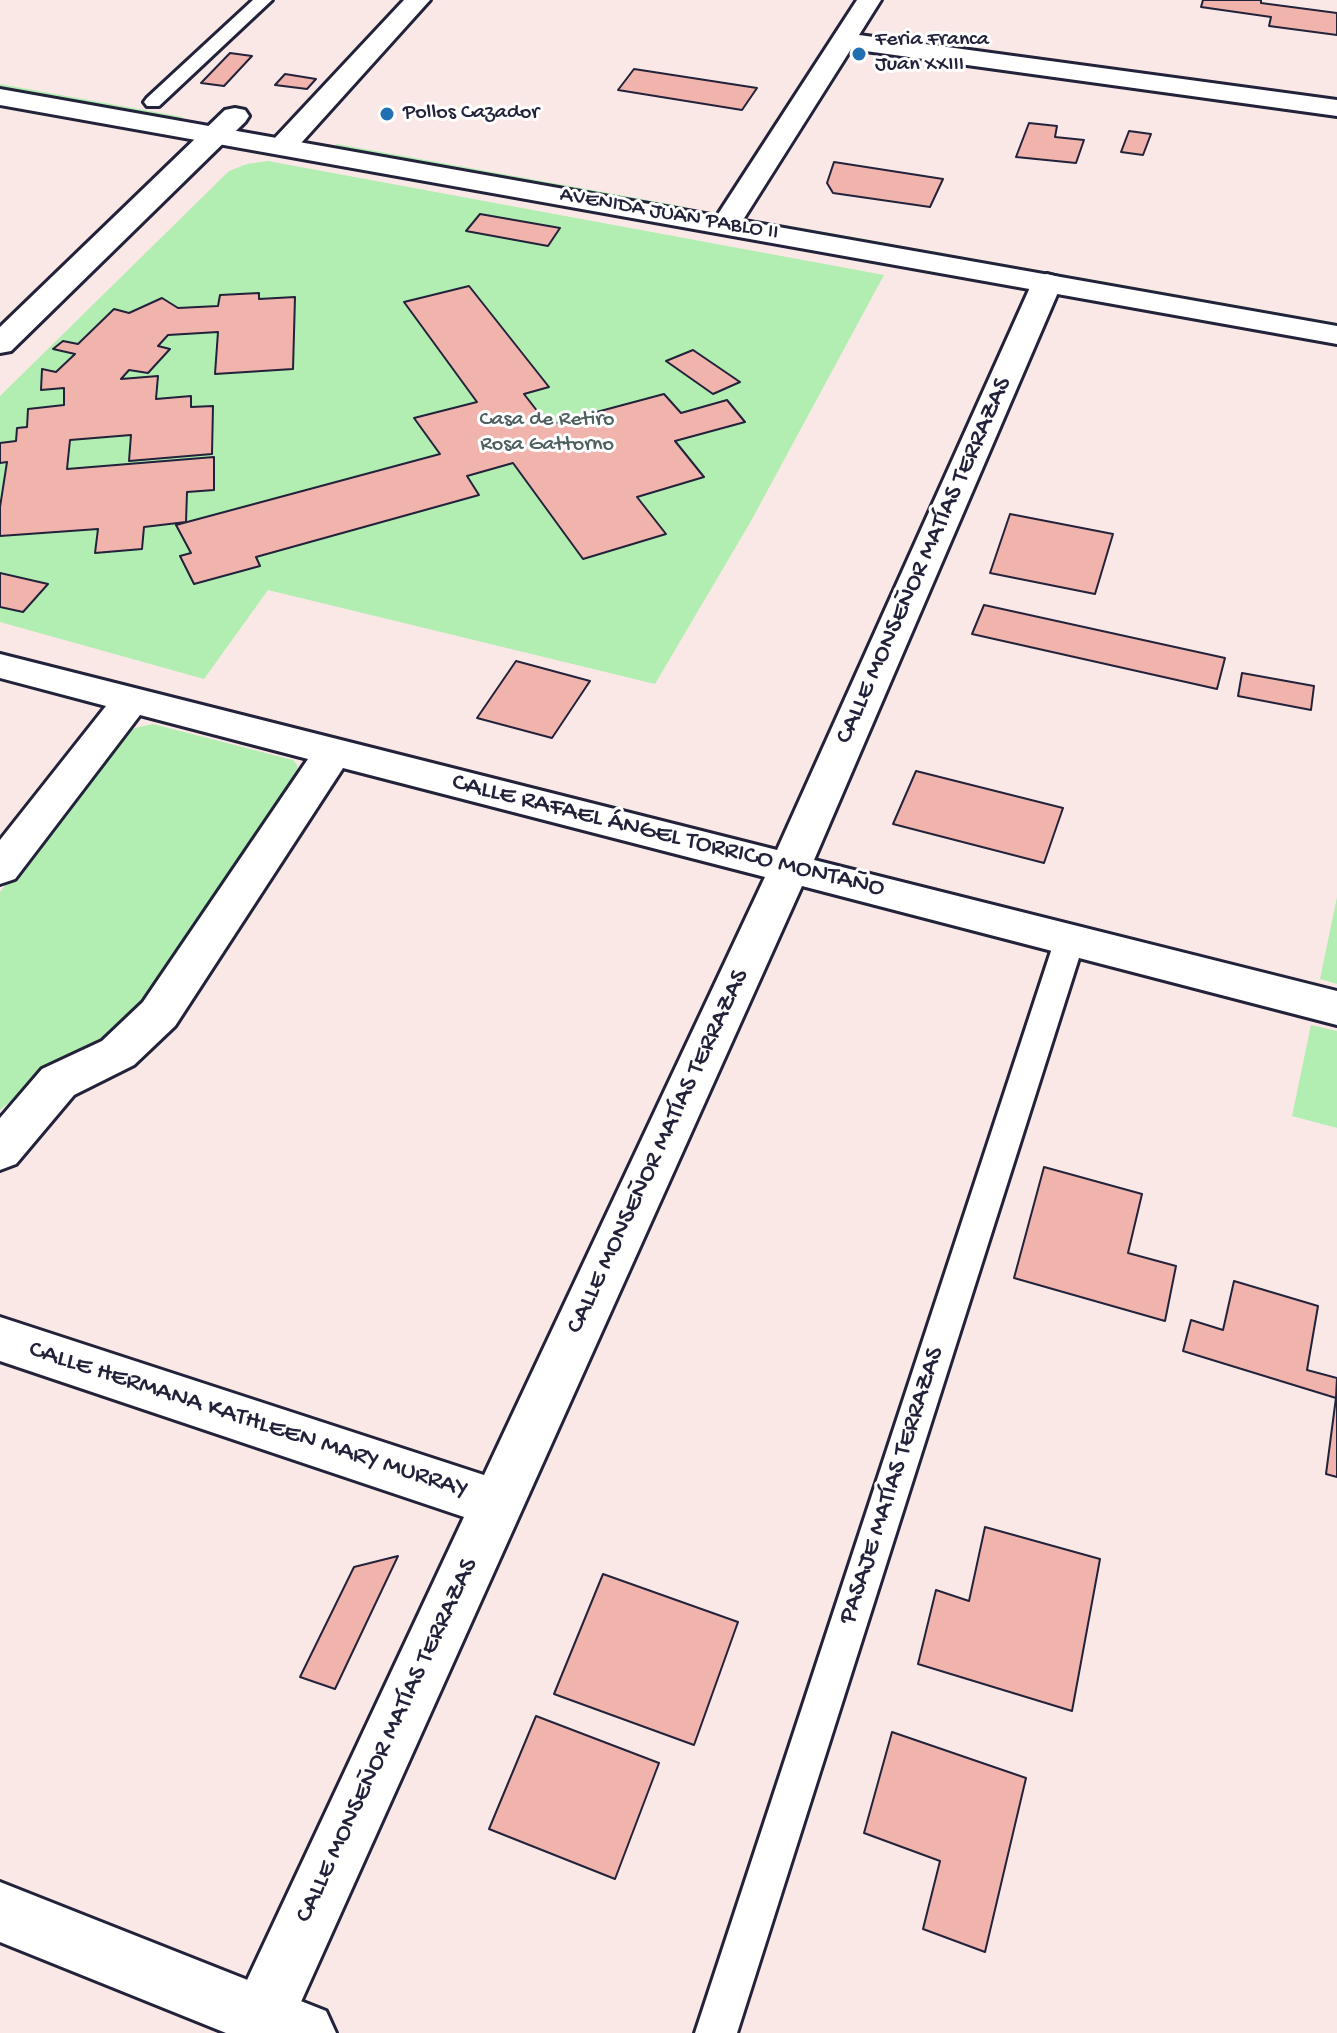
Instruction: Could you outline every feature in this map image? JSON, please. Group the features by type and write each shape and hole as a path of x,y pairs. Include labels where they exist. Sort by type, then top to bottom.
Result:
{"street":[{"path":"292,137 418,0"},
{"path":"732,215 869,0"},
{"path":"845,41 1337,108"},
{"name":"AVENIDA JUAN PABLO II","path":"0,75 153,102 226,125"},
{"name":"AVENIDA JUAN PABLO II","path":"0,97 226,125 732,215 1337,311"},
{"path":"0,344 226,125"},
{"name":"AVENIDA JUAN PABLO II","path":"732,215 1047,283 1337,335"},
{"name":"CALLE MONSEÑOR MATÍAS TERRAZAS","path":"283,2025 497,1504 790,867 1047,283"},
{"name":"CALLE RAFAEL ÁNGEL TORRICO MONTAÑO","path":"0,666 332,754 790,867 1337,1008"},
{"path":"0,869 131,701"},
{"path":"0,1151 58,1082 118,1053 159,1014 332,754"},
{"name":"CALLE HERMANA KATHLEEN MARY MURRAY","path":"0,1339 497,1504"},
{"path":"0,1912 283,2025"}],"lane":[{"path":"153,102 263,0"},
{"name":"PASAJE MATÍAS TERRAZAS","path":"716,2033 1070,939"}],"green space":[{"path":"0,84 183,117 177,122 0,91"},
{"path":"337,144 686,207 682,213 331,150"},
{"name":"Casa de Retiro Rosa Gattorno","path":"268,161 884,275 751,521 655,684 268,590 204,679 0,622 0,396 229,171"},
{"path":"779,224 1337,323 1337,331 775,230"},
{"path":"153,724 293,760 299,778 142,1004 115,1033 47,1071 0,1110 0,892 120,740 135,728"},
{"path":"1337,897 1337,984 1320,979"},
{"path":"1311,1025 1337,1031 1337,1128 1292,1116"}],"building":[{"path":"1203,0 1261,0 1261,3 1337,13 1337,35 1269,26 1271,17 1201,7"},
{"path":"230,53 252,56 224,86 201,83"},
{"path":"634,69 757,88 742,110 618,90"},
{"path":"285,74 316,79 307,89 275,85"},
{"path":"1029,123 1057,126 1055,137 1084,140 1076,163 1016,157"},
{"path":"1129,131 1151,134 1143,155 1121,152"},
{"path":"834,162 943,179 930,207 833,193 827,183"},
{"path":"480,214 560,228 548,246 466,231"},
{"path":"469,286 549,387 524,394 548,425 664,394 681,413 727,400 745,422 675,441 704,477 637,497 666,534 583,559 513,463 467,476 479,495 256,557 260,566 194,584 180,556 191,553 176,525 440,454 414,418 477,402 404,302"},
{"path":"259,293 259,299 295,297 293,369 215,374 218,332 168,335 158,346 170,349 148,373 129,370 121,379 158,376 156,399 191,396 191,407 213,406 212,454 129,461 131,435 70,440 67,469 214,457 214,490 187,492 186,522 144,527 142,549 95,553 98,529 0,536 0,507 7,462 0,463 0,443 16,441 17,428 27,427 28,409 64,405 64,388 41,390 42,369 56,372 75,354 53,349 63,341 78,344 114,309 129,313 162,298 178,308 218,306 220,295"},
{"path":"693,350 740,382 713,394 666,361"},
{"path":"1010,514 1113,534 1095,594 990,573"},
{"path":"0,573 48,584 23,612 0,607"},
{"path":"984,605 1225,658 1217,689 972,634"},
{"path":"516,661 590,681 552,738 477,718"},
{"path":"1242,673 1314,686 1311,710 1238,696"},
{"path":"916,771 1063,808 1044,863 893,824"},
{"path":"1044,1167 1142,1194 1128,1253 1176,1266 1165,1321 1014,1278"},
{"path":"1234,1281 1318,1306 1307,1370 1337,1378 1336,1398 1183,1351 1191,1320 1223,1330"},
{"path":"1337,1390 1337,1477 1326,1474"},
{"path":"985,1527 1100,1559 1072,1711 918,1664 936,1590 969,1601"},
{"path":"398,1556 335,1689 300,1677 354,1567"},
{"path":"603,1574 738,1622 694,1745 554,1694"},
{"path":"536,1716 659,1763 615,1879 489,1829"},
{"path":"892,1732 1026,1778 985,1952 923,1929 940,1861 864,1833"}],"place":[{"name":"Feria Franca Juan XXIII","path":"859,54"},
{"name":"Pollos Cazador","path":"387,114"}]}
